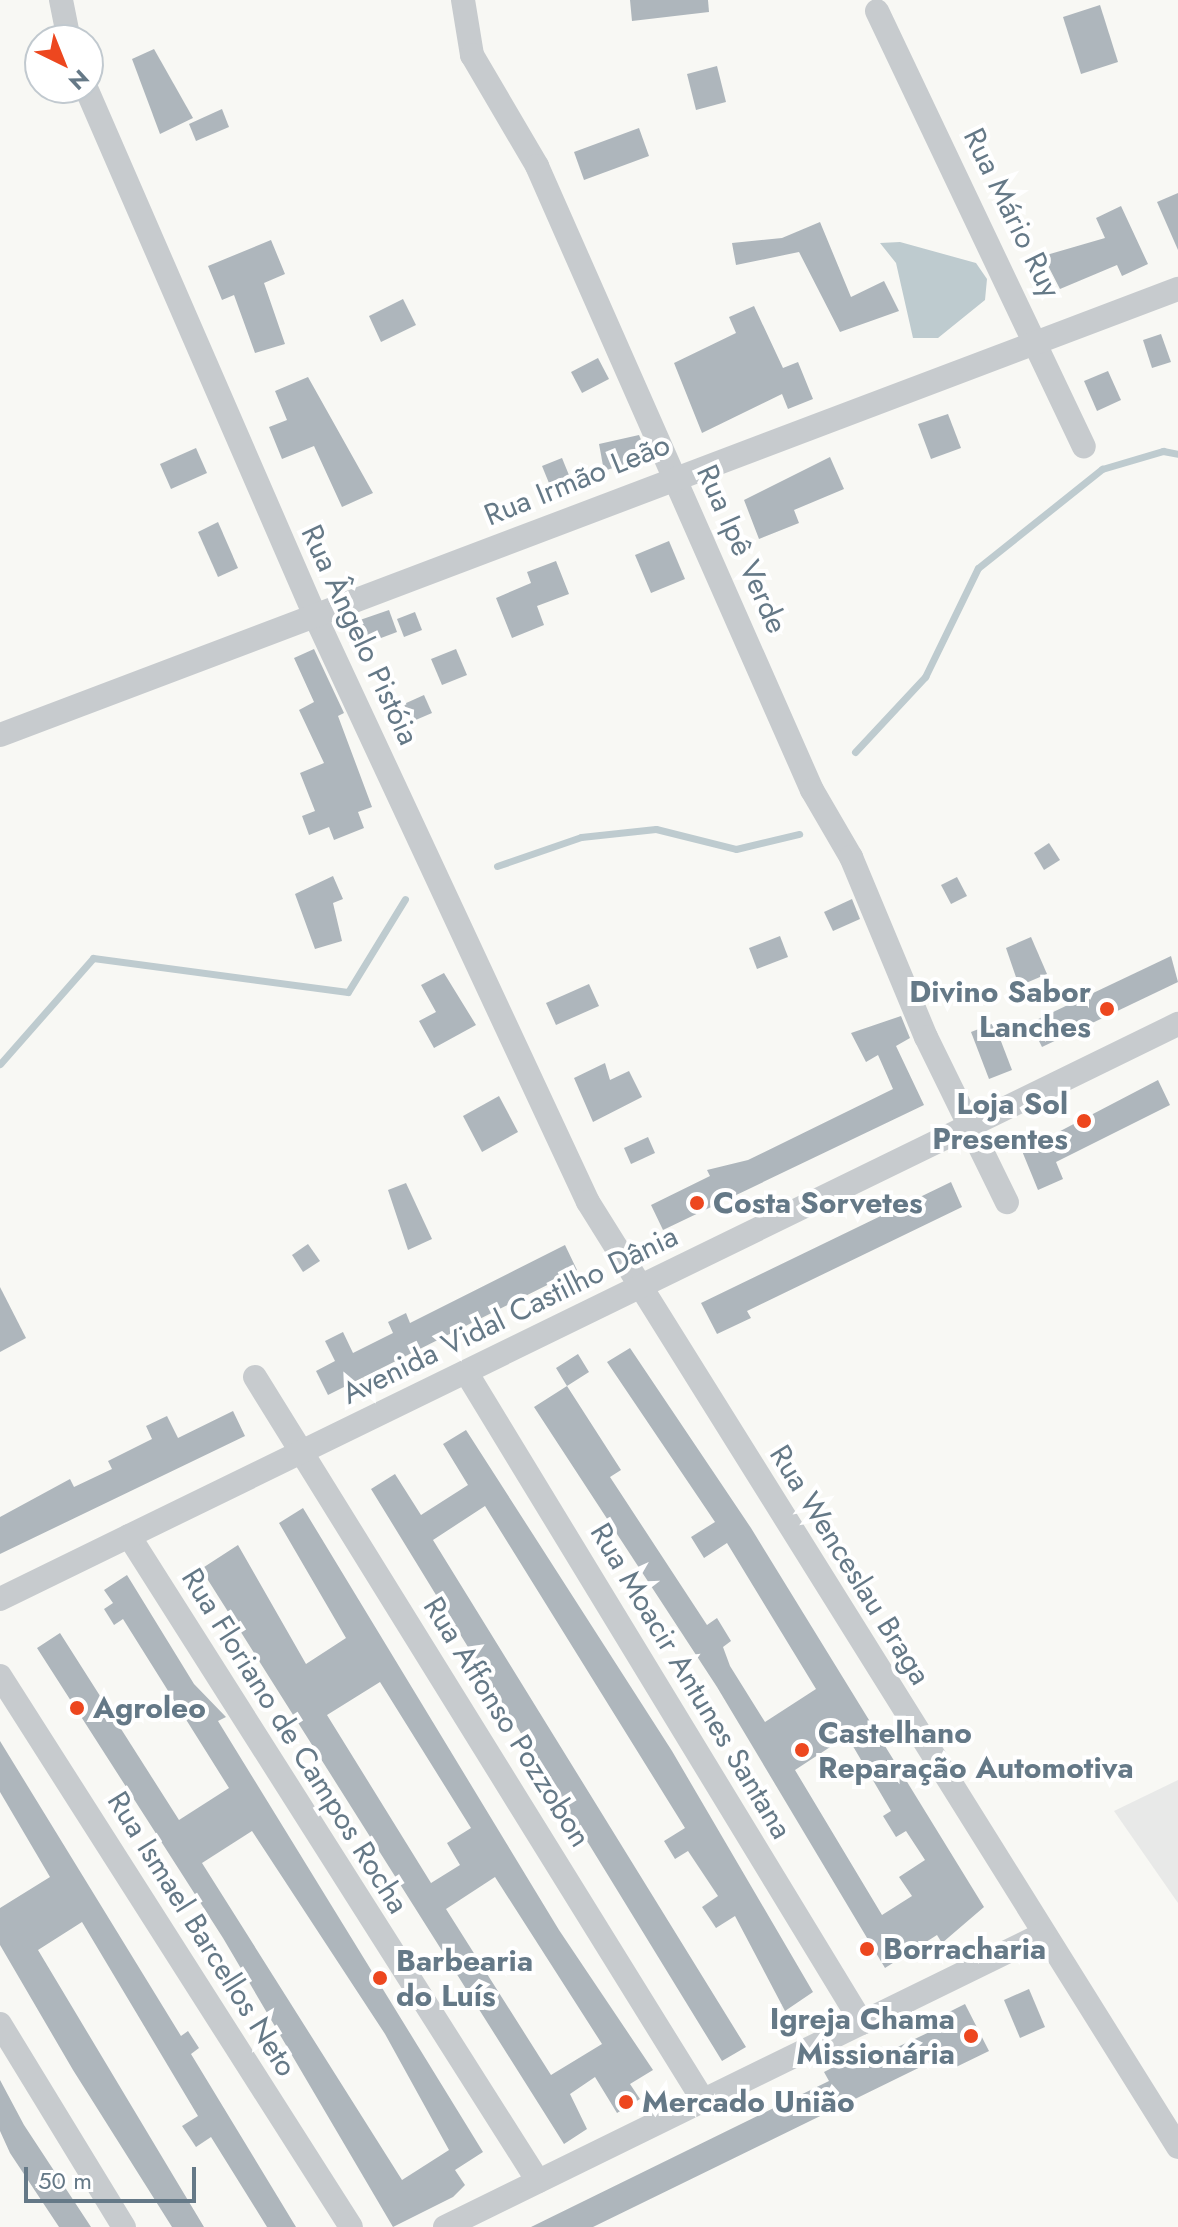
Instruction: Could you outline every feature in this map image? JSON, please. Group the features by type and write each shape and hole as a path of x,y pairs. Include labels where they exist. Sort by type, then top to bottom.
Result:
{"street":[{"path":"61,0 66,24"},
{"name":"Rua Ipê Verde","path":"463,0 472,55 537,166 926,1037 1007,1202"},
{"name":"Rua Mário Ruy","path":"877,11 1040,342 1084,446"},
{"name":"Rua Ângelo Pistóia","path":"93,104 316,618 588,1202"},
{"name":"Rua Irmão Leão","path":"0,735 316,618 675,475 1178,289"},
{"name":"Avenida Vidal Castilho Dânia","path":"0,1599 1178,1024"},
{"name":"Rua Wenceslau Braga","path":"588,1202 1041,1935 1178,2147"},
{"name":"Rua Moacir Antunes Santana","path":"466,1372 862,2023"},
{"name":"Rua Affonso Pozzobon","path":"255,1377 703,2100"},
{"name":"Rua Floriano de Campos Rocha","path":"129,1536 538,2181"},
{"name":"Rua Ismael Barcellos Neto","path":"0,1676 351,2227"},
{"path":"445,2227 1041,1935"},
{"path":"0,2024 124,2227"}],"shaded area":[{"path":"900,242 976,263 987,279 985,300 938,338 913,338 896,263 880,243"},
{"path":"1178,1780 1178,1903 1114,1811"}],"building":[{"path":"630,0 708,0 709,12 632,21"},
{"path":"1100,5 1118,62 1081,74 1063,17"},
{"path":"154,49 193,118 160,134 132,59"},
{"path":"717,66 726,102 696,110 687,74"},
{"path":"222,109 229,127 196,141 189,124"},
{"path":"639,128 649,156 584,180 574,152"},
{"path":"1178,193 1178,250 1157,202"},
{"path":"1121,206 1148,264 1122,276 1117,265 1060,289 1043,256 1105,238 1096,218"},
{"path":"820,222 851,297 884,281 899,311 840,332 799,252 736,265 732,243 782,238"},
{"path":"271,240 285,274 264,283 285,344 255,353 234,295 222,300 208,266"},
{"path":"403,299 416,325 381,342 369,316"},
{"path":"754,306 783,368 798,362 813,399 788,409 782,394 702,433 674,363 736,333 729,317"},
{"path":"1161,334 1171,362 1152,368 1143,340"},
{"path":"598,358 609,379 582,393 571,372"},
{"path":"1108,371 1121,400 1097,411 1084,381"},
{"path":"308,377 373,493 342,507 314,446 282,459 269,427 287,420 275,391"},
{"path":"948,414 961,448 931,459 918,424"},
{"path":"639,435 648,456 604,471 599,444"},
{"path":"196,448 207,473 171,489 160,464"},
{"path":"830,457 844,489 794,510 799,523 759,539 744,500"},
{"path":"562,458 571,480 551,488 542,466"},
{"path":"218,522 238,568 218,577 198,532"},
{"path":"669,541 685,579 651,593 635,555"},
{"path":"556,561 569,594 537,606 544,625 512,638 496,598 531,583 527,572"},
{"path":"389,610 397,632 365,644 357,621"},
{"path":"415,612 422,630 404,637 397,619"},
{"path":"314,649 344,713 338,716 372,807 358,812 364,828 334,840 329,827 309,835 302,816 315,811 300,773 324,763 299,710 314,702 294,658"},
{"path":"456,649 467,675 442,685 431,659"},
{"path":"424,695 432,713 411,722 404,704"},
{"path":"1049,843 1060,860 1044,870 1034,853"},
{"path":"333,876 343,899 333,903 342,941 315,949 295,894"},
{"path":"957,877 967,896 951,904 941,885"},
{"path":"852,899 860,919 833,931 824,912"},
{"path":"780,936 788,957 757,969 749,948"},
{"path":"1031,937 1047,974 1019,986 1006,948"},
{"path":"1171,956 1178,982 1042,1047 1030,1023"},
{"path":"444,973 476,1025 434,1048 419,1021 436,1012 421,985"},
{"path":"589,984 599,1006 556,1025 546,1003"},
{"path":"901,1016 910,1038 896,1046 924,1105 663,1230 651,1205 710,1176 707,1170 748,1160 893,1089 878,1055 866,1062 851,1033"},
{"path":"994,1023 1012,1070 989,1079 971,1032"},
{"path":"605,1063 610,1080 629,1071 642,1097 593,1122 574,1078"},
{"path":"1158,1080 1170,1105 1056,1162 1063,1179 1038,1190 1022,1151"},
{"path":"499,1096 518,1132 482,1152 463,1116"},
{"path":"648,1137 655,1153 631,1164 624,1148"},
{"path":"951,1182 962,1207 747,1311 751,1318 717,1334 701,1303"},
{"path":"406,1183 432,1239 408,1250 388,1190"},
{"path":"308,1244 320,1261 303,1272 292,1255"},
{"path":"565,1245 577,1270 328,1395 316,1371 335,1361 325,1341 343,1332 353,1353 393,1333 388,1322 406,1313 410,1323"},
{"path":"0,1287 26,1338 0,1352"},
{"path":"630,1348 751,1528 984,1907 942,1943 937,1935 885,1968 717,1687 534,1407 567,1386 621,1470 610,1477 707,1625 717,1618 731,1641 723,1647 730,1666 765,1722 816,1689 727,1543 704,1558 691,1537 715,1522 607,1362","holes":["847,1736 891,1811 883,1816 896,1837 906,1831 925,1860 899,1877 912,1896 882,1915 795,1770"]},
{"path":"578,1354 589,1372 567,1386 556,1368"},
{"path":"233,1411 245,1436 0,1554 0,1517 70,1479 74,1487 112,1469 108,1461 152,1439 146,1426 167,1416 178,1438"},
{"path":"466,1430 672,1751 813,1992 785,2011 735,1916 716,1928 702,1907 718,1896 688,1851 675,1859 664,1841 685,1828 485,1506 433,1540 746,2047 722,2061 371,1489 395,1474 421,1515 468,1485 443,1444"},
{"path":"303,1508 559,1930 653,2070 630,2084 640,2099 617,2113 595,2077 570,2094 587,2129 564,2144 201,1569 238,1545 306,1664 346,1638 279,1523","holes":["380,1682 471,1828 447,1843 460,1865 431,1883 327,1715","495,1877 602,2044 551,2075 446,1909"]},
{"path":"127,1575 194,1684 226,1717 218,1721 483,2152 455,2170 465,2185 453,2197 393,2227 223,1938 37,1648 60,1633 179,1820 229,1788 123,1619 114,1625 104,1609 113,1603 104,1590","holes":["252,1831 385,2034 449,2150 402,2180 202,1863"]},
{"path":"0,1741 181,2036 188,2031 199,2048 191,2054 296,2227 267,2227 211,2137 196,2147 182,2126 198,2116 82,1922 38,1950 204,2227 172,2227 73,2070 0,1945 0,1908 50,1877 0,1792"},
{"path":"1029,1989 1045,2027 1020,2038 1004,2000"},
{"path":"965,2004 989,2051 954,2068 947,2054 593,2227 531,2227 829,2081 824,2072 851,2058 855,2067 953,2021 949,2012"},
{"path":"0,2080 24,2125 91,2227 59,2227 10,2153 0,2131"}],"waterway":[{"path":"855,752 925,677 978,568 1102,469 1163,451 1178,454"},
{"path":"497,866 581,837 656,829 736,849 799,834"},
{"path":"0,1064 93,958 348,992 405,899"}],"place":[{"name":"Divino Sabor Lanches","path":"1107,1009"},
{"name":"Loja Sol Presentes","path":"1084,1121"},
{"name":"Costa Sorvetes","path":"697,1203"},
{"name":"Agroleo","path":"77,1708"},
{"name":"Castelhano Reparação Automotiva","path":"802,1750"},
{"name":"Borracharia","path":"867,1949"},
{"name":"Barbearia do Luís","path":"380,1978"},
{"name":"Igreja Chama Missionária","path":"971,2036"},
{"name":"Mercado União","path":"626,2102"}]}
